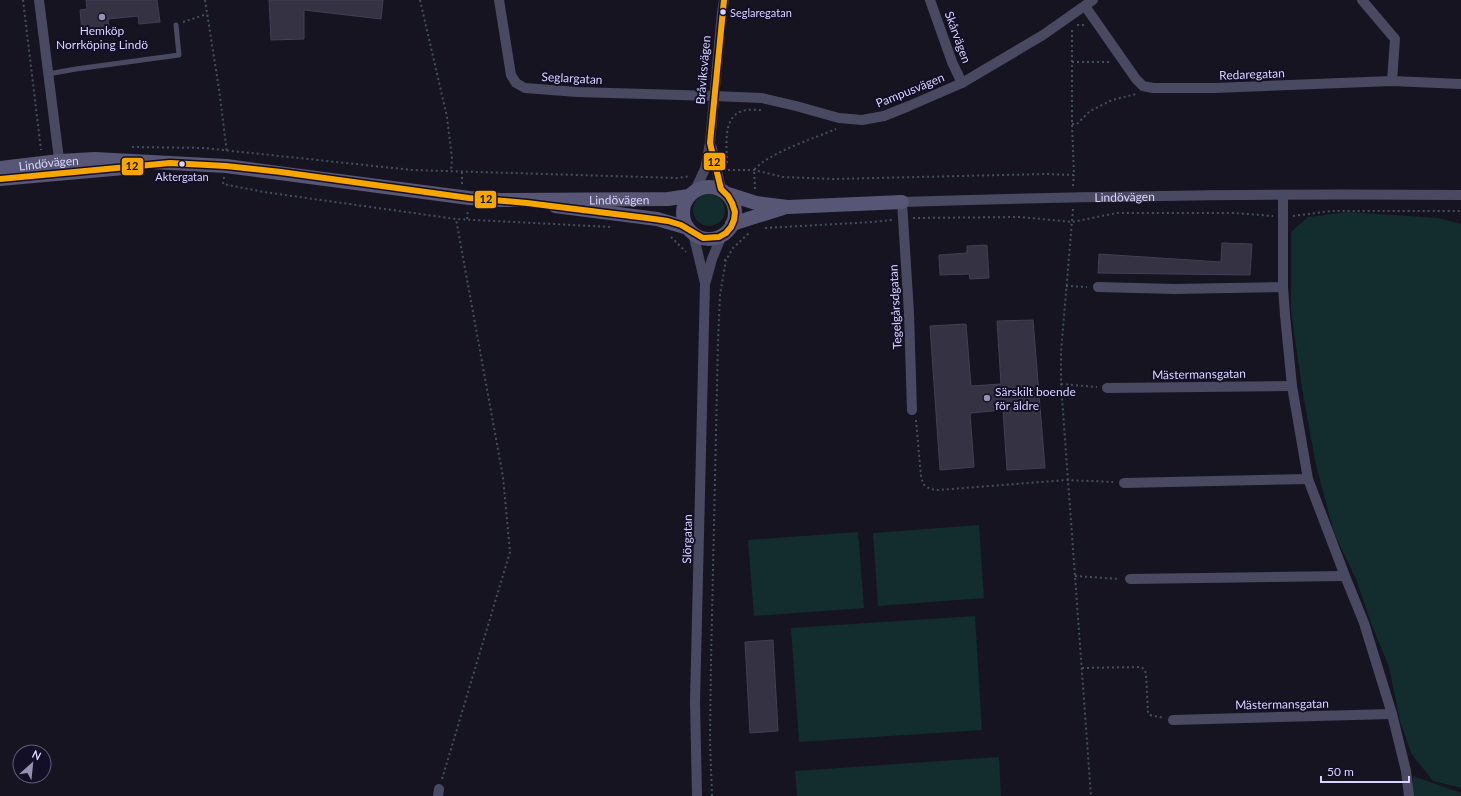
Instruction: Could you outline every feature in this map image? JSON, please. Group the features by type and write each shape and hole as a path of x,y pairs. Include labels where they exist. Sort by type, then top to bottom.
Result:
{"main road":[{"name":"Lindövägen","path":"0,168 95,160 226,166 469,198 501,200 657,219 691,231"},
{"name":"Lindövägen","path":"0,179 60,162"},
{"path":"704,187 713,187 724,192 733,201 735,210 735,217 728,230 715,238 707,239 691,231 684,220 683,212 684,204 692,193 704,187"},
{"name":"Lindövägen","path":"724,192 756,203 788,207 902,202"},
{"name":"Lindövägen","path":"501,200 668,199 692,193"},
{"name":"Lindövägen","path":"732,224 788,207"}],"street":[{"path":"39,0 60,162"},
{"name":"Seglargatan","path":"499,0 511,75 516,83 525,88 577,92 714,96"},
{"name":"Bråviksvägen","path":"692,193 705,169 710,143 724,0"},
{"name":"Skårvägen","path":"930,0 952,62 962,82"},
{"name":"Pampusvägen","path":"714,96 762,98 839,118 862,120 884,116 962,82 1044,35 1093,0"},
{"path":"1362,0 1395,39 1392,81"},
{"path":"1084,6 1136,79 1143,86"},
{"name":"Redaregatan","path":"1143,86 1153,88 1216,88 1392,81 1461,84"},
{"name":"Bråviksvägen","path":"710,143 716,170 724,192"},
{"name":"Lindövägen","path":"902,202 1201,195 1461,194"},
{"path":"1283,195 1283,287 1292,386 1308,479 1364,623 1392,714 1406,771 1409,796"},
{"name":"Tegelgårsdgatan","path":"902,202 909,313 912,410"},
{"name":"Slörgatan","path":"691,231 705,283"},
{"name":"Slörgatan","path":"697,796 695,702 705,283 712,259 722,235"},
{"path":"1098,287 1174,290 1283,287"},
{"name":"Mästermansgatan","path":"1107,388 1292,386"},
{"path":"1124,483 1308,479"},
{"path":"1130,579 1345,576"},
{"name":"Mästermansgatan","path":"1173,720 1392,714"}],"lane":[{"path":"48,74 179,55 176,25"}],"path":[{"path":"23,0 41,151 60,162"},
{"path":"420,0 447,117 452,158 451,171"},
{"path":"176,25 207,14"},
{"path":"1072,27 1072,124 1074,175 1072,222 1061,352 1061,384 1090,796"},
{"path":"1072,62 1114,62 1121,58"},
{"path":"1072,124 1077,124 1090,111 1112,100 1136,94 1143,86"},
{"path":"756,203 754,170 759,164 771,156 837,129 853,119"},
{"path":"127,147 204,148 412,170 678,178 692,175 694,169 705,169"},
{"path":"716,170 754,170 783,177 826,178 1046,174 1074,175"},
{"path":"1072,222 1117,213 1235,213 1283,217 1331,211 1461,211"},
{"path":"438,792 510,552 503,477 456,219"},
{"path":"712,796 710,741 711,660 718,342 720,295 726,260"},
{"path":"1066,286 1098,287"},
{"path":"1061,384 1107,388"},
{"path":"912,410 916,415 920,476 923,484 930,489 938,490 1067,480 1124,483"},
{"path":"1075,576 1130,579"},
{"path":"1082,668 1141,667 1145,670 1146,674 1148,712 1150,715 1173,720"}],"green space":[{"path":"706,194 712,194 721,198 725,210 721,222 712,226 706,226 697,222 693,213 693,207 697,198"},
{"path":"1348,212 1438,218 1461,224 1461,788 1433,781 1411,753 1400,721 1389,667 1371,623 1356,579 1334,533 1316,465 1302,388 1291,311 1291,232 1308,217"},
{"path":"979,525 984,598 878,606 873,533"},
{"path":"858,532 864,608 754,616 748,540"},
{"path":"975,616 982,730 799,742 791,628"},
{"path":"999,757 1001,796 797,796 795,771"},
{"path":"1413,776 1461,793 1461,796 1413,796"}],"building":[{"name":"Hemköp Norrköping Lindö","path":"86,0 157,0 160,22 139,24 138,16 108,19 109,29 82,32 80,10 87,9"},
{"path":"269,0 383,0 381,19 304,10 304,39 271,40"},
{"path":"1222,243 1252,244 1250,275 1098,273 1099,254 1221,262"},
{"path":"987,245 989,278 970,279 969,274 940,275 939,255 967,253 967,246"},
{"name":"Särskilt boende för äldre","path":"1033,320 1045,468 1007,470 1003,410 970,413 974,467 940,470 930,326 966,324 971,386 1001,384 997,321"},
{"path":"773,640 778,731 750,733 745,642"}],"transit line":[{"name":"12","path":"0,179 170,163 226,166 281,172 469,198 527,203 668,221 681,225 703,238 719,237 726,233 731,227 735,212 728,196 721,189 710,143 724,0"}],"place":[{"name":"Seglaregatan","path":"723,12"},
{"name":"Hemköp Norrköping Lindö","path":"102,17"},
{"name":"Aktergatan","path":"182,164"},
{"name":"Särskilt boende för äldre","path":"987,398"}]}
